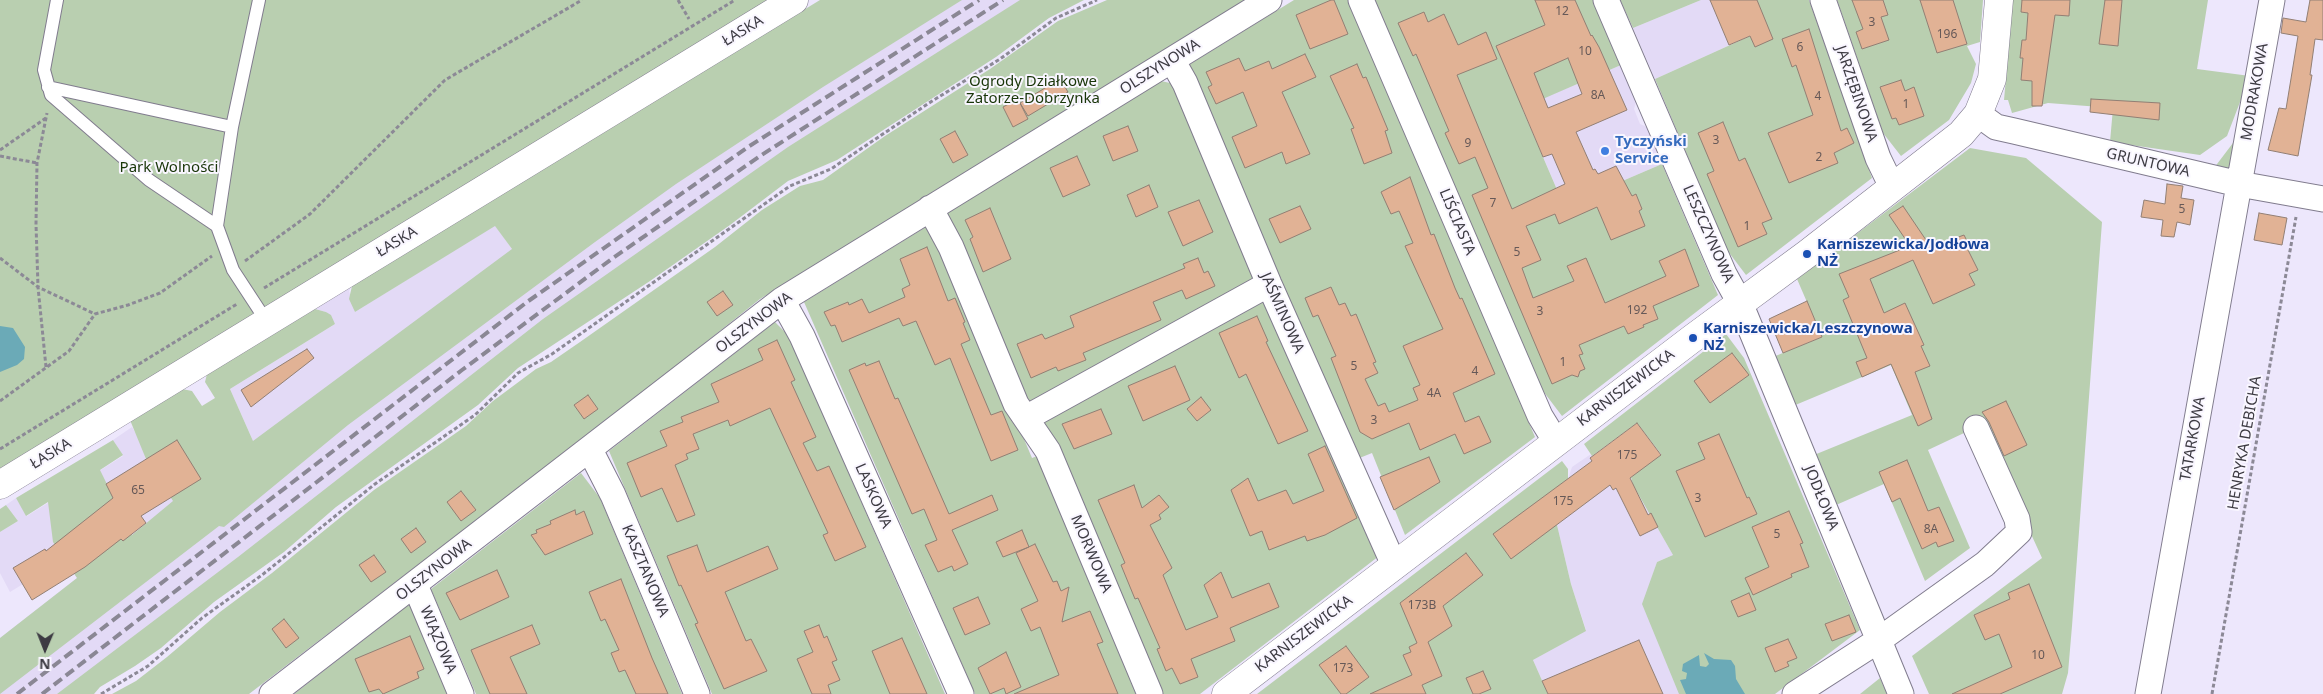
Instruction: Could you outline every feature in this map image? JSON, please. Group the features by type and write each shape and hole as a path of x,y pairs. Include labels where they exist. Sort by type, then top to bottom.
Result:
{"street":[{"name":"ŁASKA","path":"0,485 794,0"},
{"name":"OLSZYNOWA","path":"272,694 782,300 1269,0"},
{"name":"LIŚCIASTA","path":"1361,0 1540,416 1556,442"},
{"name":"LESZCZYNOWA","path":"1606,0 1724,274 1740,303"},
{"name":"JARZĘBINOWA","path":"1822,0 1878,158 1892,187"},
{"name":"KARNISZEWICKA","path":"1226,694 1949,145 1970,126 1978,114 1992,79 1999,0"},
{"name":"MODRAKOWA","path":"2239,184 2272,0"},
{"name":"JAŚMINOWA","path":"1172,60 1185,84 1269,284 1394,565"},
{"name":"GRUNTOWA","path":"1978,114 1996,127 2239,184 2311,197"},
{"name":"TATARKOWA","path":"2148,694 2239,184"},
{"name":"MORWOWA","path":"930,208 951,248 1016,404 1048,451 1150,694"},
{"path":"1026,418 1269,284"},
{"name":"LASKOWA","path":"782,300 802,336 961,694"},
{"name":"JODŁOWA","path":"1740,303 1901,694"},
{"path":"1796,694 1879,640 1985,564 2019,532 2017,519 1976,428"},
{"name":"KASZTANOWA","path":"590,450 613,496 697,694"},
{"name":"WIĄZOWA","path":"415,585 462,694"}],"lane":[{"path":"57,0 44,70 49,91 149,180 217,226"},
{"path":"258,0 232,127 217,226 233,270 267,322"},
{"path":"49,91 232,127"}],"path":[{"path":"233,270 310,214 445,80 582,0"},
{"path":"678,0 689,19"},
{"path":"0,449 735,0"},
{"path":"101,694 148,666 202,618 262,575 375,484 475,415 518,373 552,354 790,186 831,169 929,103 1000,59 1056,18 1096,0"},
{"path":"46,367 38,287 37,163 49,91"},
{"path":"0,150 46,118"},
{"path":"0,156 37,163"},
{"name":"HENRYKA DEBICHA","path":"2212,694 2311,197"},
{"path":"0,401 68,351 95,314 128,305 160,293 225,248"},
{"path":"0,258 38,287 95,314"}],"shaded area":[{"path":"907,0 1051,0 808,150 65,694 0,694 0,638 77,578 64,559 10,592 0,573 0,532 18,521 6,505 16,498 27,516 123,456 113,440 132,427 142,444 146,459 253,441 230,389 335,324 326,312 315,309 352,286 349,291 355,312 495,225 512,249"},
{"path":"1701,0 1735,0 1750,36 1655,79 1633,28"},
{"path":"1621,65 1636,102 1634,109 1640,124 1647,127 1662,164 1564,206 1522,107"},
{"path":"1591,454 1633,485 1673,555 1657,562 1651,580 1680,694 1548,694 1533,660 1586,630 1571,584 1557,525 1586,503 1568,479 1572,467"}],"green space":[{"name":"Park Wolności","path":"0,0 768,0 0,470"},
{"path":"820,0 962,0 823,87 676,184 595,242 348,425 224,527 219,526 0,694 0,638 77,578 53,542 48,502 26,516 16,498 113,440 123,455 100,470 132,535 173,501 146,459 130,420 182,389 192,391 202,406 215,398 205,382 207,374 315,309 326,312 331,315 335,324 230,389 253,441 512,249 495,226 355,312 349,299 352,286"},
{"path":"1020,0 1084,0 1049,18 996,57 837,160 788,181 730,225 650,281 518,368 478,405 336,507 284,552 214,602 161,648 100,687 94,694 57,694 238,557 543,319 788,147"},
{"name":"Ogrody Działkowe Zatorze-Dobrzynka","path":"1107,0 1246,0 760,299 627,405 249,694 112,694 136,681 374,490 466,426 493,401 536,369 551,362 715,247 762,210 800,186 823,180 885,136 990,69 1058,21"},
{"path":"1294,0 1348,0 1535,437 1405,535 1372,453 1357,459 1187,66"},
{"path":"1375,0 1593,0 1621,65 1522,108 1564,206 1662,164 1718,295 1562,416 1543,391"},
{"path":"1620,0 1701,0 1633,28"},
{"path":"1735,0 1809,0 1872,178 1746,275 1727,250 1655,79 1750,36"},
{"path":"1837,0 1983,0 1980,42 1967,46 1976,64 1971,83 1949,120 1901,156 1883,133"},
{"path":"2013,0 2208,0 2197,69 2250,76 2227,136 2200,155 2110,142 2113,108 2048,103 2012,113 2008,100 2004,100"},
{"path":"1161,81 1170,83 1183,104 1259,279 1029,404 944,215"},
{"path":"2236,139 2235,169 2214,168"},
{"path":"1970,148 2026,158 2102,222 2072,626 2068,673 2062,694 1929,694 1912,656 2042,558 1981,425 1928,450 1970,548 1925,581 1884,484 1836,505 1814,455 1912,415 1891,365 1793,406 1773,357 1822,337 1797,279"},
{"path":"929,225 984,344 1032,458 1040,455 1141,694 975,694 804,302"},
{"path":"1259,301 1268,304 1379,556 1200,694 1159,694 1043,419"},
{"path":"775,322 789,336 945,694 712,694 609,451"},
{"path":"1726,334 1744,358 1860,630 1775,694 1679,694 1642,604 1657,562 1673,555 1633,485 1631,477 1661,454 1637,423 1592,456 1584,444"},
{"path":"1562,461 1568,469 1568,479 1539,501 1557,525 1571,584 1586,631 1533,660 1548,694 1257,694"},
{"path":"581,473 600,498 682,694 476,694 431,589"},
{"path":"6,505 18,521 0,532 0,509"},
{"path":"406,605 413,606 448,694 294,694 397,614 395,609"},
{"path":"1880,678 1887,694 1860,694"}],"water":[{"path":"0,326 13,328 25,347 24,359 17,365 0,372"},
{"path":"1704,653 1714,659 1731,660 1735,666 1736,679 1745,694 1686,694 1680,680 1686,679 1687,673 1682,671 1683,664 1699,655 1700,666 1706,667 1709,664"}],"building":[{"path":"1334,0 1348,34 1310,49 1296,15"},
{"path":"1535,0 1575,0 1591,36 1599,47 1627,110 1576,132 1593,170 1595,169 1598,174 1616,166 1632,196 1636,194 1642,209 1639,211 1645,226 1611,240 1597,207 1559,224 1555,214 1526,226 1541,260 1522,268 1533,298 1574,281 1567,266 1586,258 1605,303 1666,276 1659,261 1685,249 1699,286 1653,306 1658,319 1643,325 1644,327 1628,334 1624,326 1579,345 1583,354 1579,355 1585,369 1580,371 1578,377 1572,375 1552,384 1472,195 1488,188 1475,157 1459,164 1445,133 1449,131 1416,54 1413,56 1398,23 1424,12 1428,22 1444,14 1458,45 1486,32 1497,59 1457,75 1512,209 1565,184 1552,154 1543,157 1496,46 1545,25","holes":["1568,58 1582,94 1548,108 1534,73"]},
{"path":"1710,0 1757,0 1773,39 1755,47 1750,36 1729,45"},
{"path":"1852,0 1883,0 1888,15 1881,17 1889,40 1862,49 1856,32 1863,29"},
{"path":"1920,0 1953,0 1967,44 1937,53"},
{"path":"2022,0 2070,0 2069,16 2055,15 2042,106 2032,106 2032,81 2021,80 2023,58 2020,58 2022,40 2026,40 2028,13 2021,12"},
{"path":"2105,0 2122,0 2118,46 2099,44"},
{"path":"2310,0 2323,0 2323,40 2315,39 2310,75 2312,75 2298,156 2268,150 2279,108 2286,109 2298,36 2281,33 2283,18 2306,22"},
{"path":"1809,29 1841,131 1847,128 1854,143 1834,153 1838,163 1789,183 1768,133 1813,115 1796,65 1792,67 1782,39"},
{"path":"1305,54 1316,77 1282,92 1310,154 1286,164 1282,152 1245,168 1232,137 1257,126 1243,92 1216,104 1208,87 1212,85 1206,72 1239,58 1245,71 1269,61 1272,69"},
{"path":"1357,64 1363,78 1366,77 1388,130 1385,131 1392,153 1364,164 1351,129 1354,128 1330,76"},
{"path":"1060,79 1068,92 1028,116 1020,103"},
{"path":"1901,80 1905,91 1914,87 1924,116 1899,125 1896,118 1892,119 1880,87"},
{"path":"1018,99 1028,119 1013,127 1003,107"},
{"path":"2091,99 2160,103 2159,120 2090,112"},
{"path":"1723,122 1739,161 1745,158 1772,219 1762,223 1767,234 1738,247 1707,174 1714,171 1698,133"},
{"path":"1128,126 1138,151 1113,161 1103,136"},
{"path":"955,131 968,155 953,163 940,139"},
{"path":"1077,156 1090,185 1063,197 1050,168"},
{"path":"1410,177 1431,235 1434,234 1455,288 1460,299 1462,298 1495,374 1453,393 1465,422 1479,416 1491,442 1464,454 1455,434 1420,450 1409,423 1372,439 1360,432 1331,358 1336,356 1318,315 1313,317 1305,298 1331,287 1339,305 1345,303 1351,316 1356,314 1376,362 1373,363 1378,373 1365,379 1378,406 1385,403 1389,412 1418,400 1413,388 1420,385 1403,346 1443,329 1405,246 1413,243 1399,211 1391,214 1381,192"},
{"path":"2167,184 2183,186 2181,198 2194,200 2190,225 2177,222 2174,237 2161,236 2163,220 2141,217 2144,200 2165,204"},
{"path":"1149,185 1158,207 1136,217 1127,195"},
{"path":"1199,200 1213,232 1183,246 1168,212"},
{"path":"1300,206 1311,229 1280,243 1269,219"},
{"path":"1903,206 1926,240 1930,238 1934,246 1964,235 1971,249 1968,250 1978,270 1969,274 1975,285 1933,304 1913,260 1870,279 1884,313 1905,303 1924,345 1921,346 1930,366 1915,372 1932,419 1918,426 1891,364 1862,377 1856,362 1867,358 1843,300 1849,297 1839,274 1910,246 1889,215"},
{"path":"990,208 1011,259 983,272 970,239 973,237 965,220"},
{"path":"2259,213 2287,218 2282,245 2254,240"},
{"path":"927,247 948,301 955,298 965,322 963,323 970,340 961,344 991,415 1002,411 1018,450 991,461 950,358 935,365 916,321 903,326 899,318 842,342 835,325 831,326 824,312 848,302 849,305 862,299 869,313 905,297 902,289 910,285 900,259"},
{"path":"1198,258 1204,273 1208,271 1215,286 1186,299 1182,290 1153,302 1161,320 1083,353 1086,360 1058,371 1056,367 1031,378 1017,344 1042,334 1045,339 1074,327 1070,316 1185,268 1183,264"},
{"path":"723,291 733,305 717,316 707,302"},
{"path":"1807,301 1822,337 1783,353 1769,319"},
{"path":"1257,316 1268,341 1266,342 1308,431 1278,444 1246,374 1239,378 1219,333"},
{"path":"777,340 795,380 791,382 816,437 803,443 817,471 829,466 866,547 835,561 823,535 828,533 770,408 730,426 728,420 693,434 699,449 686,454 688,459 675,465 695,515 677,522 662,488 641,497 627,463 667,446 660,431 683,422 681,417 719,402 711,384 763,360 758,349"},
{"path":"307,349 314,358 251,407 241,390"},
{"path":"1732,353 1749,375 1710,403 1694,381"},
{"path":"879,361 895,399 898,398 949,514 992,495 998,510 952,530 968,564 954,571 952,566 938,572 925,545 937,540 924,509 912,514 849,370 865,363 866,366"},
{"path":"1175,366 1190,400 1143,421 1128,386"},
{"path":"588,395 598,409 584,419 574,405"},
{"path":"1201,397 1211,410 1197,421 1187,409"},
{"path":"2006,401 2027,445 2004,456 1989,422 1982,412"},
{"path":"1101,409 1112,434 1074,449 1062,424"},
{"path":"1637,423 1661,455 1630,478 1648,515 1651,513 1658,527 1640,536 1616,488 1613,490 1610,485 1511,559 1493,534 1592,461 1590,458"},
{"path":"1719,434 1747,498 1749,497 1757,514 1705,537 1676,471 1705,459 1698,443"},
{"path":"177,440 201,479 141,516 146,523 123,541 121,539 85,567 32,600 13,568 45,549 46,551 113,498 106,484"},
{"path":"1325,446 1357,518 1325,535 1307,541 1305,536 1269,550 1262,531 1250,536 1231,490 1248,478 1258,501 1286,490 1293,504 1324,491 1308,454"},
{"path":"1429,457 1440,482 1394,510 1380,477"},
{"path":"1907,460 1928,511 1939,507 1954,541 1938,547 1936,542 1922,549 1900,498 1892,502 1879,472"},
{"path":"1134,485 1142,508 1159,495 1169,507 1159,515 1161,519 1150,525 1172,568 1163,575 1186,630 1218,617 1204,585 1221,572 1232,598 1269,583 1279,607 1230,628 1235,641 1191,659 1198,677 1180,684 1172,668 1166,671 1157,649 1160,648 1138,598 1135,599 1121,565 1125,563 1098,500"},
{"path":"461,491 476,510 461,521 447,502"},
{"path":"575,510 576,515 584,511 593,534 545,555 531,535 537,533 536,530 551,524 550,521"},
{"path":"1789,511 1803,543 1800,544 1809,567 1791,574 1792,577 1753,595 1745,578 1769,567 1752,527"},
{"path":"416,528 426,542 411,553 401,539"},
{"path":"1022,530 1029,547 1003,557 996,542"},
{"path":"1035,544 1053,582 1057,581 1061,591 1069,587 1062,622 1090,611 1103,642 1097,644 1118,694 1014,694 1059,675 1040,627 1031,631 1021,609 1038,601 1016,553"},
{"path":"697,545 707,572 768,546 778,569 725,592 746,641 751,639 767,671 724,689 695,624 698,623 681,585 679,586 667,556"},
{"path":"1466,553 1483,575 1443,606 1452,626 1428,642 1442,676 1422,685 1426,694 1370,694 1412,675 1403,655 1411,652 1409,647 1417,643 1400,603"},
{"path":"374,555 386,572 371,582 359,565"},
{"path":"497,570 509,597 460,620 446,593"},
{"path":"621,579 668,694 636,694 625,670 619,672 611,653 619,650 605,619 601,621 589,592"},
{"path":"2029,584 2062,667 2000,694 1952,694 2012,667 1999,634 1985,640 1974,615 2010,599 2008,593"},
{"path":"1749,593 1756,610 1738,617 1731,601"},
{"path":"978,597 990,624 965,635 953,608"},
{"path":"1849,615 1856,632 1832,641 1825,624"},
{"path":"284,619 299,638 286,648 272,629"},
{"path":"532,625 540,644 510,657 527,694 490,694 471,650"},
{"path":"819,625 824,638 827,636 837,660 832,662 840,680 828,685 831,694 812,694 797,659 813,652 804,631"},
{"path":"410,636 424,669 417,672 419,678 383,694 379,689 369,692 355,659"},
{"path":"902,638 927,694 890,694 872,651"},
{"path":"1788,639 1797,658 1787,662 1789,666 1775,672 1765,648"},
{"path":"1639,640 1663,694 1548,694 1542,681"},
{"path":"1346,646 1369,677 1346,694 1341,694 1319,665"},
{"path":"1006,652 1021,687 1006,694 1004,688 990,694 978,668"},
{"path":"1483,671 1491,689 1479,694 1473,694 1466,678"}],"railway":[{"path":"17,694 527,302 748,147 979,0"},
{"path":"42,694 462,370 613,258 760,156 1003,0"}],"place":[{"name":"Tyczyński Service","path":"1605,151"},
{"name":"Karniszewicka/Jodłowa NŻ","path":"1807,254"},
{"name":"Karniszewicka/Leszczynowa NŻ","path":"1693,338"}]}
